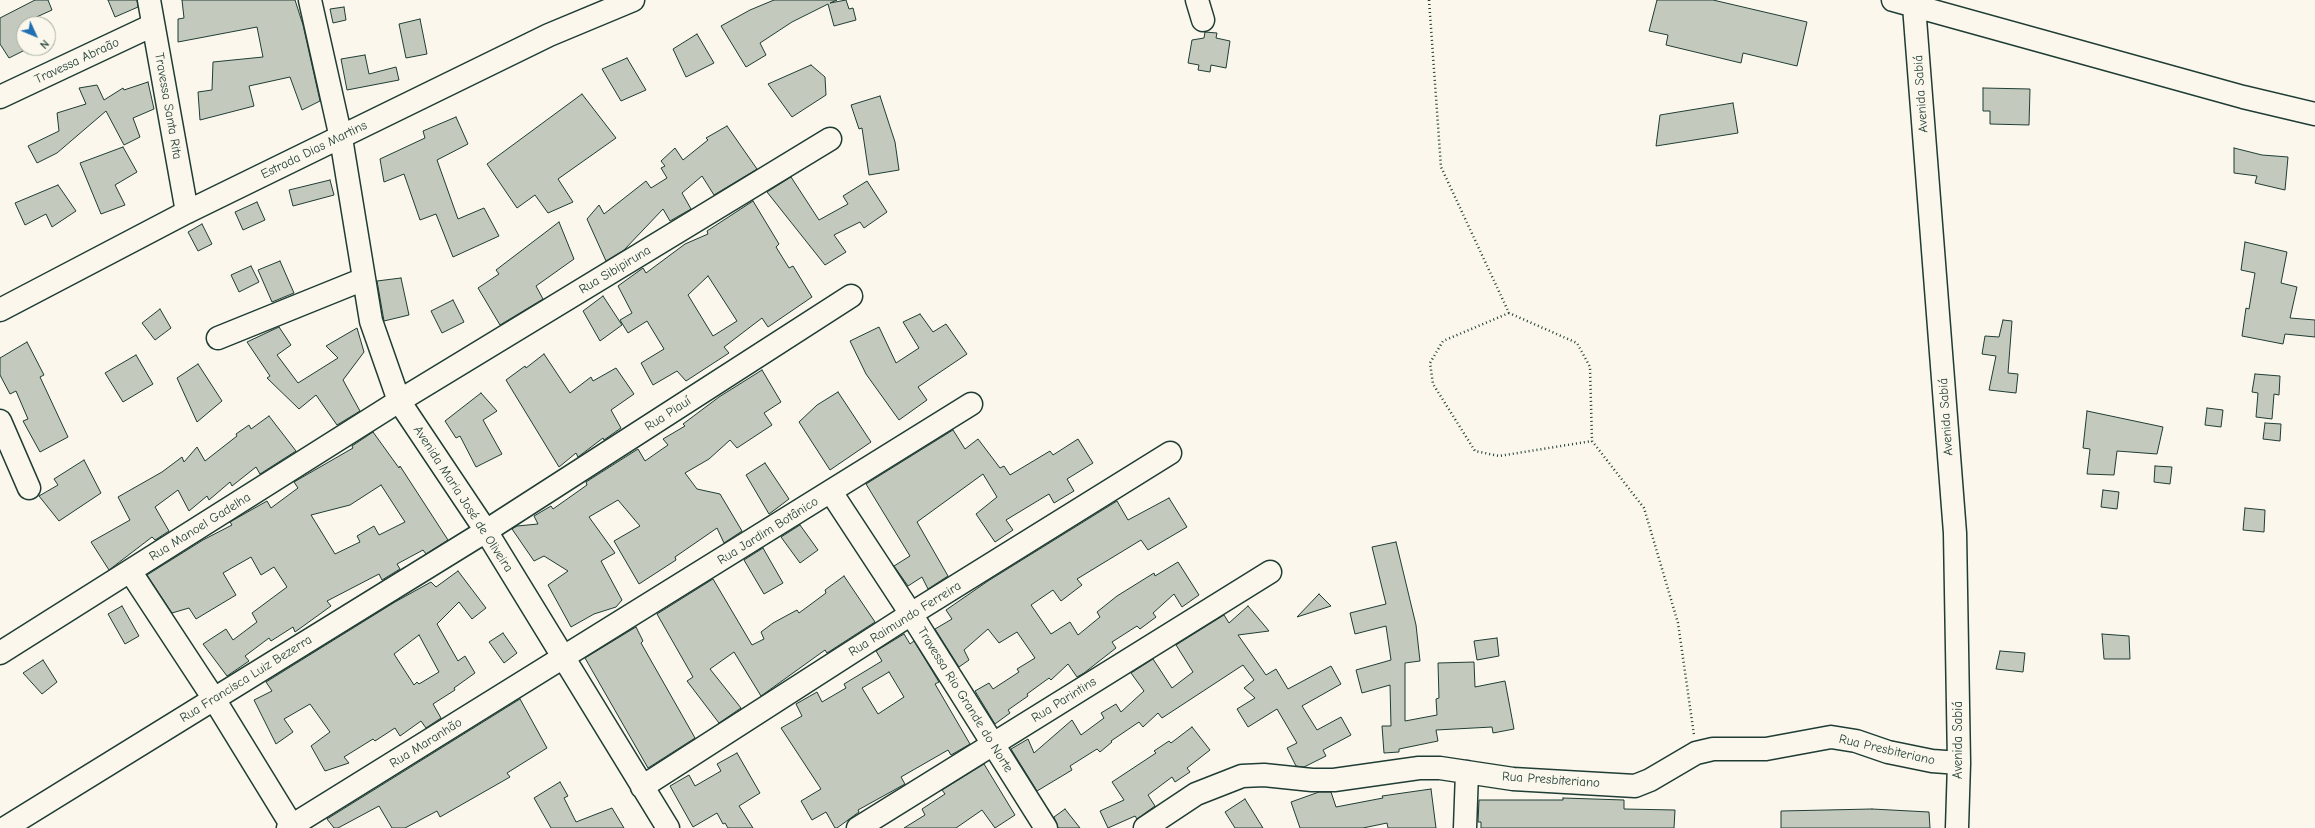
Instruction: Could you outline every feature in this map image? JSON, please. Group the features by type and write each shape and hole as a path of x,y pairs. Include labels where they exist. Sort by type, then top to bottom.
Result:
{"street":[{"name":"Travessa Santa Rita","path":"149,0 187,212"},
{"name":"Avenida Maria José de Oliveira","path":"310,0 341,138 371,321 399,401 486,531 668,828"},
{"name":"Estrada Dias Martins","path":"0,310 187,212 549,35 633,0"},
{"path":"1893,0 2243,97 2315,114"},
{"name":"Avenida Sabiá","path":"1914,6 1955,533 1959,764 1957,828"},
{"name":"Travessa Abraão","path":"0,98 153,25"},
{"name":"Rua Sibipiruna","path":"399,401 830,139"},
{"path":"218,338 364,279"},
{"name":"Rua Piauí","path":"486,531 851,296"},
{"name":"Rua Manoel Gadelha","path":"0,652 399,401"},
{"name":"Rua Jardim Botânico","path":"564,657 971,404"},
{"path":"0,421 29,488"},
{"name":"Rua Raimundo Ferreira","path":"642,787 911,614 1170,453"},
{"name":"Travessa Rio Grande do Norte","path":"831,492 911,614 992,745 1046,828"},
{"name":"Rua Francisca Luiz Bezerra","path":"5,828 486,531"},
{"path":"130,571 214,699 290,827"},
{"name":"Rua Parintins","path":"858,828 1270,572"},
{"name":"Rua Maranhão","path":"290,827 564,657"},
{"name":"Rua Presbiteriano","path":"1145,828 1196,794 1242,776 1264,775 1312,780 1334,780 1419,768 1440,768 1513,779 1635,786 1650,780 1696,753 1713,749 1766,749 1831,737 1856,741 1888,752 1932,761 1959,764"},
{"path":"1466,828 1467,772"}],"path":[{"path":"1429,0 1441,167 1509,313 1577,343 1590,367 1592,441 1644,508 1678,623 1696,753"},
{"path":"1509,313 1443,341 1430,363 1433,384 1476,451 1499,456 1592,441"}],"building":[{"path":"35,0 48,0 52,10 39,16 16,16 16,54 9,58 0,44 0,18"},
{"path":"108,0 137,0 138,7 115,17"},
{"path":"182,0 295,0 303,25 320,101 302,110 290,77 249,86 254,106 200,120 198,92 212,90 213,62 263,57 257,27 178,42 178,19 184,18"},
{"path":"774,0 837,0 830,3 846,0 849,9 853,8 856,20 834,26 828,4 792,22 760,43 766,55 746,67 721,26 750,10"},
{"path":"1657,0 1713,0 1807,22 1797,66 1743,53 1741,63 1666,45 1668,35 1649,31"},
{"path":"344,7 346,20 333,23 330,9"},
{"path":"420,19 427,54 406,58 399,24"},
{"path":"1205,32 1217,33 1216,38 1230,41 1226,68 1211,65 1210,72 1198,70 1199,65 1188,63 1192,40 1204,38"},
{"path":"697,34 714,63 686,77 673,49"},
{"path":"365,55 369,74 396,67 399,80 347,90 341,59"},
{"path":"627,58 646,90 621,101 602,69"},
{"path":"811,65 825,77 826,95 792,117 768,84"},
{"path":"148,82 154,109 133,118 140,137 124,145 106,111 57,153 37,163 28,146 59,131 57,113 86,104 79,88 97,85 104,100 123,88 124,90"},
{"path":"1983,88 2030,89 2029,125 1990,124 1990,111 1983,111"},
{"path":"582,94 616,138 558,179 573,202 548,213 535,195 517,208 487,164"},
{"path":"880,96 895,142 899,170 869,175 862,128 859,129 851,105"},
{"path":"1733,103 1738,133 1656,146 1660,115"},
{"path":"456,117 468,144 437,160 458,219 484,208 499,236 453,257 436,214 420,220 404,174 384,182 380,159 425,138 423,131"},
{"path":"727,126 757,169 714,195 702,176 682,193 691,209 670,221 663,209 624,250 606,261 587,219 599,205 604,214 646,181 651,188 667,178 661,168 665,166 661,161 675,148 683,160 708,140 706,138"},
{"path":"123,147 137,172 115,185 125,205 101,214 80,163"},
{"path":"2234,148 2262,155 2288,157 2285,190 2255,183 2257,176 2234,173"},
{"path":"791,177 819,220 848,204 843,196 867,181 887,212 864,228 860,222 834,235 846,252 825,265 767,192"},
{"path":"330,180 334,195 293,206 289,190"},
{"path":"58,185 76,211 52,227 46,214 25,225 15,203"},
{"path":"753,201 779,244 776,247 789,268 793,266 812,297 768,327 762,318 724,347 729,353 686,381 677,371 653,385 641,363 664,349 647,321 628,333 620,320 632,313 618,286 643,268 646,273 685,244 708,234 707,231","holes":["708,276 737,321 713,336 688,295"]},
{"path":"257,202 265,220 243,230 235,212"},
{"path":"559,222 574,259 536,286 543,299 500,325 478,288 499,274 496,270"},
{"path":"202,224 212,244 198,251 188,232"},
{"path":"2245,242 2287,252 2281,283 2297,287 2290,318 2315,320 2315,337 2285,334 2283,344 2242,336 2246,308 2249,309 2255,273 2241,270"},
{"path":"280,261 294,293 272,302 258,270"},
{"path":"251,266 259,282 239,292 231,275"},
{"path":"401,278 409,315 384,321 377,281"},
{"path":"603,296 622,325 600,341 583,311"},
{"path":"453,300 464,322 442,333 431,311"},
{"path":"160,309 171,328 155,340 142,323"},
{"path":"920,314 933,332 946,324 967,354 918,387 927,400 899,420 866,374 850,341 879,327 896,363 919,348 903,322"},
{"path":"2003,320 2012,321 2008,373 2018,374 2016,393 1989,390 1996,356 1982,354 1985,336 1999,337"},
{"path":"279,327 291,345 277,355 298,383 338,358 326,346 357,328 364,352 343,380 360,411 337,425 316,395 299,409 267,378 270,376 247,342"},
{"path":"27,342 44,375 40,377 68,437 40,452 23,421 28,419 16,391 10,394 0,375 0,358"},
{"path":"544,354 570,393 591,377 593,381 616,368 634,394 611,410 621,428 604,440 603,438 578,457 576,453 559,467 506,380 525,366 526,368"},
{"path":"136,355 153,384 123,402 105,373"},
{"path":"198,364 222,401 197,422 177,378"},
{"path":"762,370 781,402 764,413 772,425 737,448 730,440 709,459 685,473 697,489 720,494 742,531 724,543 717,528 675,557 676,560 639,584 614,541 640,526 618,500 589,517 615,553 601,561 622,600 616,607 594,614 571,627 548,585 568,571 544,556 534,561 512,529 517,526 538,524 534,516 551,506 553,509 587,485 586,482 638,449 645,461 668,445 663,439 685,426 683,424 719,397"},
{"path":"2255,374 2280,376 2279,395 2274,394 2272,419 2256,417 2258,393 2252,392"},
{"path":"838,392 871,442 830,470 799,422 817,405"},
{"path":"481,393 497,411 483,420 502,454 476,467 460,436 456,438 445,421"},
{"path":"2207,408 2223,410 2221,427 2205,425"},
{"path":"2087,411 2163,427 2157,454 2117,451 2114,475 2087,474 2090,449 2083,448"},
{"path":"269,416 296,451 260,474 256,467 232,486 230,482 209,500 207,496 189,511 178,490 155,507 169,531 155,540 152,537 109,570 91,542 130,520 118,497 162,472 182,457 184,462 197,447 205,461 237,436 236,434 249,425 251,429"},
{"path":"2265,423 2281,424 2280,441 2263,439"},
{"path":"953,430 965,449 978,439 1000,468 1004,466 1010,475 1050,451 1053,455 1078,439 1093,463 1067,479 1074,491 1054,503 1049,494 1006,520 1013,530 995,542 976,514 997,497 983,474 917,522 948,576 928,589 922,577 908,586 894,566 910,556 866,484"},
{"path":"373,432 399,468 400,466 448,540 426,554 423,550 397,564 400,569 382,580 379,574 327,601 331,606 295,632 293,627 271,641 269,638 245,656 249,661 227,676 203,644 226,629 233,640 257,622 252,613 287,587 274,567 261,575 251,557 223,573 236,595 196,619 189,608 172,613 147,575 203,540 232,525 230,522 267,501 271,508 298,488 294,482 353,448 352,446","holes":["381,485 405,522 379,535 374,526 357,536 360,542 335,554 311,515 350,505"]},
{"path":"84,460 101,493 59,521 39,496 58,485 54,479"},
{"path":"765,463 789,499 769,514 746,475"},
{"path":"2155,466 2172,467 2170,484 2154,482"},
{"path":"2103,490 2119,492 2117,509 2101,507"},
{"path":"1169,498 1187,527 1148,550 1141,540 1077,579 1082,585 1061,601 1053,590 1031,605 1051,634 1070,622 1078,635 1100,617 1097,612 1117,596 1154,573 1155,576 1178,562 1199,595 1182,607 1174,594 1153,613 1156,617 1140,629 1137,626 1112,642 1116,648 1084,673 1077,677 1068,664 1051,680 1049,678 1027,694 1028,696 1008,710 1010,713 995,724 975,691 989,683 993,689 1019,672 1017,669 1035,658 1017,632 999,643 988,629 964,650 969,660 959,667 935,629 952,619 946,610 988,581 1117,501 1128,520"},
{"path":"2245,508 2265,510 2264,532 2243,530"},
{"path":"800,525 818,550 800,563 781,537"},
{"path":"1396,542 1416,625 1420,661 1405,663 1405,721 1437,715 1436,699 1439,698 1438,663 1474,662 1475,687 1505,681 1514,729 1493,733 1492,727 1436,730 1438,741 1399,749 1399,752 1384,753 1382,726 1391,726 1390,685 1362,693 1356,670 1391,660 1386,626 1355,634 1350,613 1386,604 1372,547"},
{"path":"763,548 783,583 764,594 744,560"},
{"path":"458,571 486,608 472,619 459,602 437,624 458,661 465,656 475,673 454,688 455,690 433,704 441,718 426,728 421,721 400,736 395,728 375,741 373,739 344,757 349,763 325,771 311,746 330,732 310,704 284,719 293,732 276,744 254,700 272,691 266,682 395,602 431,582 436,587","holes":["419,635 439,672 419,684 417,682 414,685 394,654"]},
{"path":"844,576 875,622 827,653 825,650 761,696 734,652 710,669 741,708 719,723 687,681 693,677 657,614 713,579 752,645 764,639 761,632 773,623 797,610 799,613 826,593 825,590"},
{"path":"1319,594 1331,606 1297,617"},
{"path":"122,606 139,636 125,644 108,614"},
{"path":"1248,606 1269,631 1238,635 1266,675 1276,669 1288,689 1331,666 1341,684 1302,706 1317,730 1341,717 1351,735 1323,750 1326,756 1304,767 1296,766 1287,748 1297,743 1277,709 1248,727 1237,709 1255,698 1244,688 1254,680 1243,665 1162,718 1158,713 1143,727 1139,722 1111,741 1112,742 1100,752 1097,749 1070,766 1072,770 1037,791 1011,749 1028,739 1034,753 1072,720 1081,735 1104,718 1101,713 1116,704 1121,712 1144,691 1131,673 1153,659 1172,688 1193,672 1176,645 1224,615 1229,623"},
{"path":"636,627 643,641 641,643 695,738 648,768 585,658"},
{"path":"503,633 517,653 504,663 489,642"},
{"path":"904,634 910,644 914,641 939,682 935,684 970,744 951,755 948,750 901,777 905,784 858,810 859,812 835,828 826,812 812,820 801,801 821,789 781,728 802,716 796,704 817,692 822,702 846,688 844,684 882,661 876,651","holes":["889,672 904,697 878,714 862,688"]},
{"path":"2102,634 2129,636 2130,659 2104,659"},
{"path":"1497,638 1499,656 1477,660 1474,641"},
{"path":"2000,651 2025,653 2023,672 1996,669"},
{"path":"43,660 57,682 42,694 23,673"},
{"path":"520,699 547,748 507,773 510,777 440,817 437,811 405,828 392,828 379,806 338,828 334,828 327,819"},
{"path":"1192,727 1210,750 1187,768 1190,772 1175,782 1172,777 1148,795 1155,806 1137,819 1135,816 1108,828 1100,811 1124,800 1112,782 1156,753 1154,751 1169,741 1171,743"},
{"path":"737,753 760,793 739,806 753,828 728,828 725,823 723,824 717,813 693,827 670,786 689,775 695,786 721,771 717,764"},
{"path":"984,764 1015,815 995,828 982,810 956,828 904,828 925,815 922,809 945,794 942,790"},
{"path":"560,782 568,796 564,798 576,822 612,808 624,828 551,828 534,798"},
{"path":"1431,789 1436,828 1388,828 1387,823 1363,828 1300,828 1291,802 1319,792 1331,792 1336,807 1383,798 1382,796"},
{"path":"1563,798 1624,800 1624,809 1675,810 1674,828 1481,828 1481,822 1478,822 1479,800 1563,800"},
{"path":"1245,799 1263,828 1235,828 1225,812"},
{"path":"1065,809 1080,828 1058,828 1054,817"},
{"path":"1872,809 1929,812 1930,828 1781,828 1781,811"}]}
